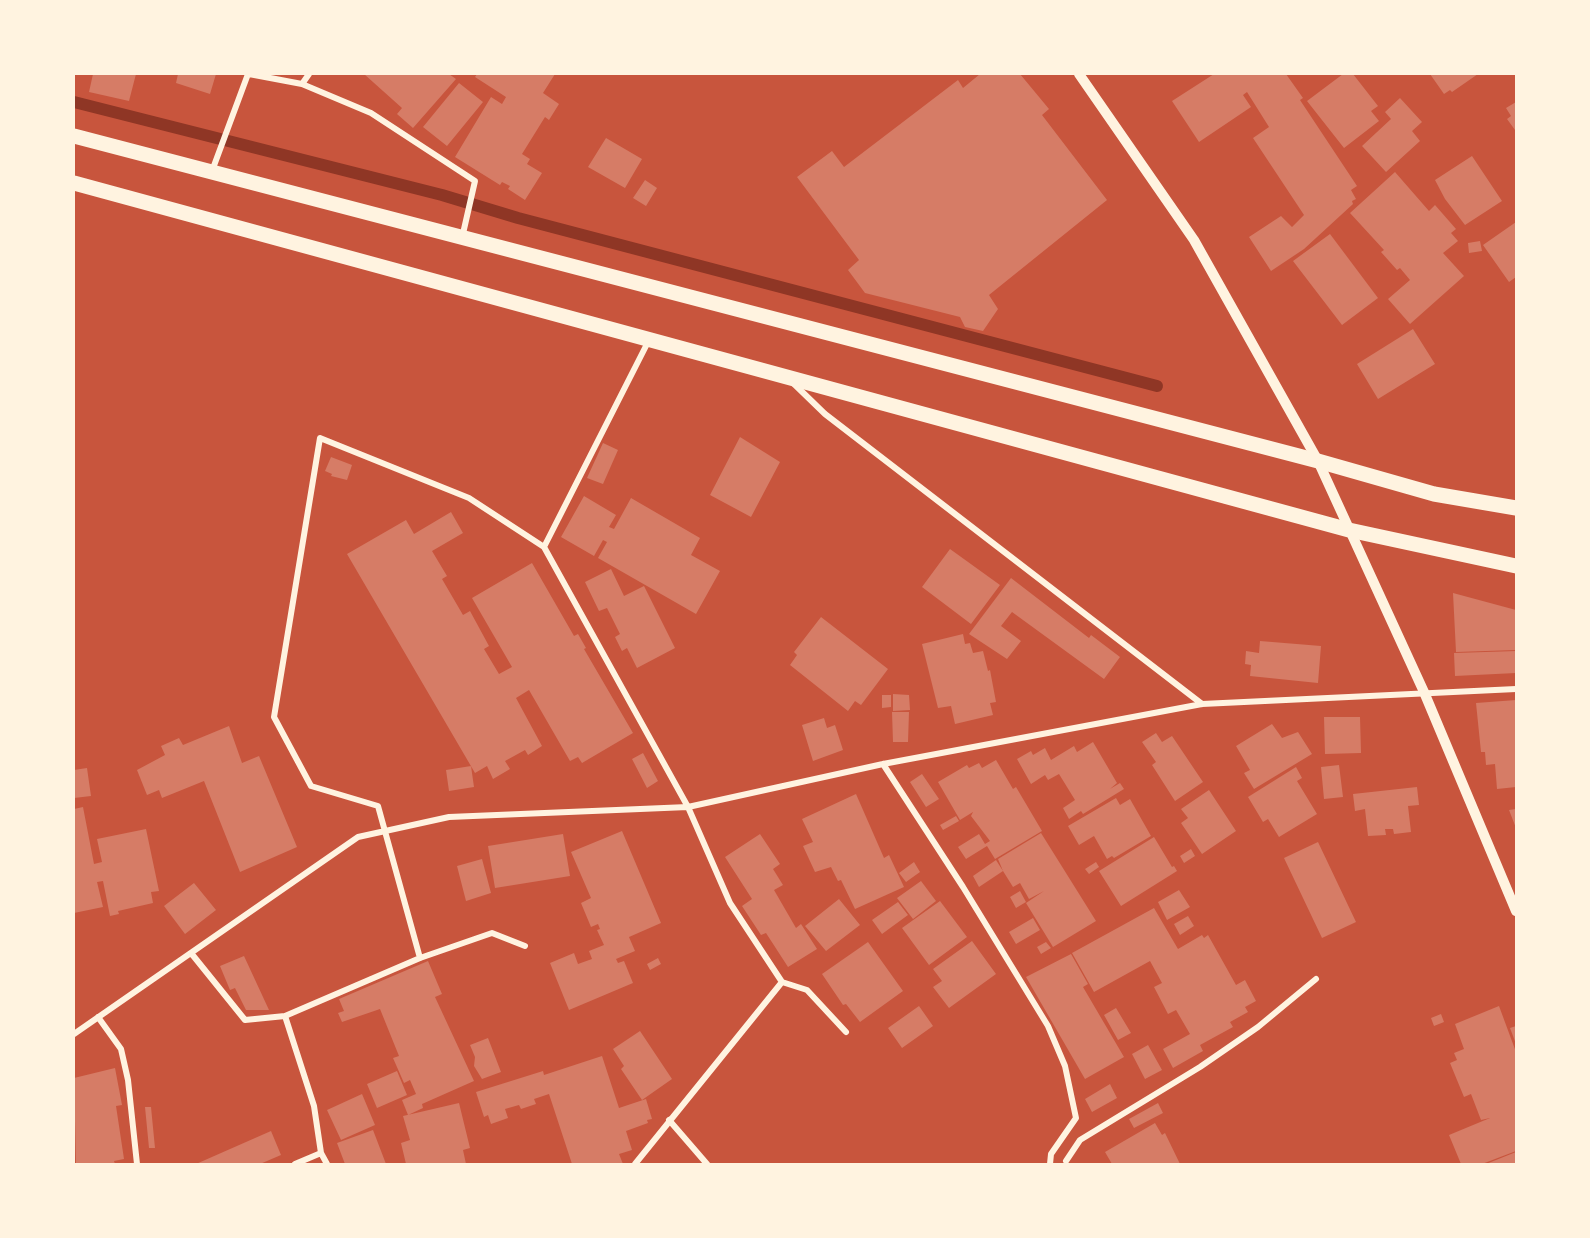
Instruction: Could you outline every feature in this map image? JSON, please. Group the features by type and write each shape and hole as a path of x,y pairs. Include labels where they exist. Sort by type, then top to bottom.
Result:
{"main road":[{"path":"74,136 211,174 1318,461 1434,494 1516,508"},
{"path":"74,183 789,380 1349,530 1516,566"}],"street":[{"path":"211,174 248,74 302,84 371,113 475,181 462,238"},
{"path":"302,84 309,74"},
{"path":"1079,74 1194,240 1318,461 1424,692 1516,911"},
{"path":"544,547 650,340"},
{"path":"789,380 825,414 1202,704"},
{"path":"420,958 378,806 311,786 274,717 320,438 470,498 544,547 688,807 730,903 782,982 807,990 846,1032"},
{"path":"74,1034 358,837 449,817 688,807 883,764 1202,704 1516,689"},
{"path":"883,764 963,887 1048,1026 1065,1066 1076,1118 1052,1155 1050,1164"},
{"path":"191,953 245,1020 285,1016 420,958 492,933 525,946"},
{"path":"1066,1161 1080,1140 1200,1067 1258,1027 1316,979"},
{"path":"635,1164 782,982"},
{"path":"285,1016 314,1106 321,1153 327,1164"},
{"path":"98,1017 120,1049 128,1080 137,1164"},
{"path":"669,1120 707,1164"},
{"path":"1067,1131 1080,1140"},
{"path":"295,1164 321,1153"}],"building":[{"path":"93,74 136,74 129,101 89,92"},
{"path":"178,74 216,74 210,94 176,83"},
{"path":"364,74 449,74 456,79 413,128 397,114 402,108"},
{"path":"477,74 555,74 543,93 559,104 549,120 545,117 522,154 530,159 527,164 542,173 525,200 508,189 510,186 502,182 500,185 455,157 491,97 502,104 506,97 475,77"},
{"path":"980,74 1020,74 1049,109 1042,115 1107,200 989,295 998,309 983,331 965,327 960,317 865,293 848,270 859,260 797,177 832,151 844,167 958,80 963,88"},
{"path":"1214,74 1286,74 1303,98 1300,100 1357,186 1351,190 1356,199 1352,201 1353,204 1304,249 1271,271 1249,237 1281,216 1292,227 1304,215 1253,138 1269,127 1247,92 1243,95 1251,107 1199,142 1172,101"},
{"path":"1343,74 1353,74 1378,106 1371,111 1379,121 1344,148 1307,101"},
{"path":"1430,74 1478,74 1452,92 1450,90 1444,94"},
{"path":"459,83 483,102 447,146 423,127"},
{"path":"1400,98 1422,122 1412,131 1420,141 1386,172 1362,146 1391,119 1385,112"},
{"path":"1516,102 1515,130 1507,119 1511,116 1506,108"},
{"path":"606,138 642,159 625,188 588,167"},
{"path":"1472,156 1502,201 1465,225 1445,199 1435,180"},
{"path":"1395,172 1429,211 1435,205 1456,229 1451,233 1458,241 1443,253 1464,276 1410,324 1388,299 1410,280 1400,268 1397,270 1381,252 1384,250 1350,213"},
{"path":"645,180 657,188 646,206 633,198"},
{"path":"1516,222 1516,277 1509,282 1483,245"},
{"path":"1330,234 1378,298 1342,325 1293,261"},
{"path":"1480,241 1482,251 1469,253 1468,243"},
{"path":"1413,329 1435,364 1378,399 1357,364"},
{"path":"740,437 780,462 751,517 710,495"},
{"path":"603,443 618,450 603,484 587,478"},
{"path":"331,457 352,465 347,480 331,476 332,474 325,471"},
{"path":"584,496 616,515 609,527 614,529 631,498 700,538 691,555 720,571 696,614 598,558 607,542 603,540 594,556 561,537"},
{"path":"451,512 463,533 432,551 447,576 442,579 463,615 470,611 489,646 484,649 499,674 512,667 472,598 532,563 574,636 578,634 586,648 584,649 633,733 582,763 578,757 570,761 529,690 516,698 542,746 528,755 525,750 505,761 510,769 493,779 487,766 475,773 347,554 406,520 414,534"},
{"path":"950,549 1000,585 971,624 922,587"},
{"path":"611,569 624,596 644,586 675,648 637,668 627,648 622,651 615,637 620,634 607,608 599,611 585,582"},
{"path":"1011,578 1089,638 1091,635 1120,657 1104,679 1012,612 1001,626 1021,641 1007,659 969,634"},
{"path":"1453,593 1516,610 1516,650 1456,652"},
{"path":"821,617 888,669 861,705 855,701 848,711 790,665 797,655 794,652"},
{"path":"963,634 965,644 970,643 973,653 983,651 988,671 990,670 996,702 990,703 993,715 955,724 951,706 938,708 922,644"},
{"path":"1260,641 1321,646 1318,683 1250,676 1251,665 1245,664 1246,651 1259,653"},
{"path":"1516,651 1516,673 1455,676 1454,653"},
{"path":"893,694 909,695 910,710 893,711"},
{"path":"882,695 891,695 891,707 882,708"},
{"path":"1516,700 1516,787 1497,789 1495,764 1486,765 1485,752 1481,752 1476,703"},
{"path":"892,712 909,712 908,742 893,742"},
{"path":"1324,717 1360,717 1361,753 1325,754"},
{"path":"824,718 827,728 835,725 843,750 813,761 802,725"},
{"path":"1272,724 1282,738 1298,732 1312,754 1254,789 1244,773 1250,770 1236,746"},
{"path":"229,726 242,763 259,756 297,847 240,872 204,781 162,798 159,790 147,795 137,770 165,755 161,746 179,738 183,745"},
{"path":"1156,733 1162,742 1172,736 1203,782 1175,801 1152,765 1156,762 1142,742"},
{"path":"1093,742 1117,783 1110,789 1120,783 1124,789 1083,814 1081,811 1069,819 1063,808 1075,800 1059,774 1048,780 1045,775 1031,784 1017,759 1031,751 1033,755 1045,748 1051,760 1074,746 1077,752"},
{"path":"643,753 658,781 647,788 632,759"},
{"path":"996,760 1013,789 1016,787 1042,831 995,859 987,846 966,859 958,847 979,834 985,844 990,841 971,816 973,812 960,820 938,782 967,765 969,768 979,763 982,768"},
{"path":"1339,765 1343,797 1324,799 1321,767"},
{"path":"471,766 474,787 449,791 446,770"},
{"path":"1296,767 1302,778 1297,781 1317,814 1279,837 1268,819 1263,822 1248,797"},
{"path":"87,768 91,796 74,798 74,770"},
{"path":"922,774 939,799 926,807 910,782"},
{"path":"1417,787 1419,805 1408,806 1411,832 1394,834 1393,829 1385,829 1386,835 1368,836 1365,809 1355,811 1353,794"},
{"path":"1209,790 1236,831 1202,854 1181,823 1188,818 1181,809"},
{"path":"856,794 884,858 889,855 904,887 855,909 841,880 838,881 831,867 815,872 803,846 813,842 802,819"},
{"path":"1116,798 1120,805 1130,799 1151,836 1114,858 1112,856 1107,859 1094,836 1079,845 1068,826"},
{"path":"83,807 94,864 102,862 97,839 146,829 159,891 151,892 153,903 118,911 119,914 110,916 103,881 97,882 103,907 74,913 74,809"},
{"path":"1516,809 1516,828 1509,810"},
{"path":"956,816 959,821 943,830 940,825"},
{"path":"622,831 661,923 629,937 635,951 616,959 618,963 624,961 633,983 569,1010 550,963 574,953 578,964 592,959 589,951 604,945 597,930 600,929 598,924 591,927 581,903 591,898 571,852"},
{"path":"1041,833 1096,921 1053,947 1026,903 1044,891 1029,899 1020,883 1013,887 998,859"},
{"path":"563,834 570,876 495,888 488,846"},
{"path":"760,834 780,864 773,869 783,885 774,890 796,928 801,924 817,949 788,967 766,933 761,935 742,906 752,899 725,857"},
{"path":"1154,837 1172,867 1174,866 1177,871 1121,906 1099,871"},
{"path":"1318,842 1356,922 1322,938 1284,858"},
{"path":"1191,849 1195,856 1184,863 1180,856"},
{"path":"482,859 491,893 466,901 457,866"},
{"path":"996,860 1003,871 979,887 973,876"},
{"path":"914,862 920,872 906,882 899,873"},
{"path":"1096,862 1099,867 1089,874 1085,869"},
{"path":"921,881 936,901 913,919 897,898"},
{"path":"194,883 216,910 185,934 164,906"},
{"path":"1179,890 1190,907 1167,920 1158,902"},
{"path":"1020,891 1026,902 1016,908 1010,897"},
{"path":"839,899 860,925 826,951 805,926"},
{"path":"940,901 967,937 929,965 902,928"},
{"path":"898,902 908,915 882,934 872,920"},
{"path":"1154,908 1178,949 1202,935 1204,938 1208,935 1236,985 1245,980 1256,1001 1245,1007 1248,1012 1230,1022 1233,1027 1200,1045 1203,1051 1173,1068 1163,1049 1190,1034 1176,1010 1168,1014 1154,987 1162,983 1150,961 1094,992 1072,953"},
{"path":"1188,916 1194,926 1180,935 1174,924"},
{"path":"1033,918 1040,930 1016,944 1009,932"},
{"path":"972,941 996,974 949,1008 933,987 942,981 933,969"},
{"path":"868,942 903,991 860,1022 846,1004 843,1005 822,974"},
{"path":"1046,942 1051,948 1041,954 1037,947"},
{"path":"1071,954 1088,984 1083,987 1124,1057 1085,1079 1026,977"},
{"path":"244,956 269,1010 246,1010 235,988 230,990 220,966"},
{"path":"658,958 661,964 650,970 647,964"},
{"path":"428,961 442,994 435,997 474,1081 422,1104 423,1108 408,1115 402,1100 416,1094 410,1080 404,1083 393,1058 399,1056 380,1009 342,1022 338,1013 344,1011 339,999"},
{"path":"919,1006 933,1026 902,1048 888,1028"},
{"path":"1499,1006 1516,1052 1516,1151 1482,1164 1461,1164 1449,1135 1490,1118 1481,1120 1471,1094 1464,1097 1450,1063 1457,1060 1454,1053 1464,1049 1455,1024"},
{"path":"1116,1008 1131,1033 1118,1040 1104,1015"},
{"path":"1441,1014 1444,1022 1434,1026 1431,1018"},
{"path":"1516,1026 1516,1044 1510,1028"},
{"path":"640,1031 672,1079 642,1100 621,1069 624,1066 613,1049"},
{"path":"488,1038 501,1072 482,1079 474,1066 475,1057 470,1045"},
{"path":"1148,1045 1162,1070 1145,1079 1132,1054"},
{"path":"602,1056 619,1108 646,1099 652,1119 647,1120 648,1123 626,1131 632,1150 619,1154 623,1164 572,1164 549,1094 534,1099 536,1104 521,1109 519,1105 505,1109 508,1118 491,1124 488,1115 484,1117 476,1092 543,1071 544,1075"},
{"path":"115,1068 122,1105 116,1106 124,1159 114,1161 115,1164 76,1164 74,1078"},
{"path":"397,1071 407,1095 377,1108 367,1084"},
{"path":"1110,1084 1117,1098 1092,1112 1085,1099"},
{"path":"362,1094 375,1125 341,1140 327,1110"},
{"path":"459,1103 470,1148 463,1150 466,1164 406,1164 401,1143 410,1140 403,1116"},
{"path":"1158,1103 1163,1113 1134,1128 1129,1119"},
{"path":"145,1107 151,1107 155,1148 149,1148"},
{"path":"1155,1123 1162,1135 1165,1133 1180,1164 1112,1164 1105,1152"},
{"path":"373,1130 386,1164 345,1164 337,1143"},
{"path":"271,1131 281,1155 260,1164 196,1164"},
{"path":"1516,1152 1516,1164 1486,1164"}],"waterway":[{"path":"74,102 442,195 518,218 1157,386"}]}
